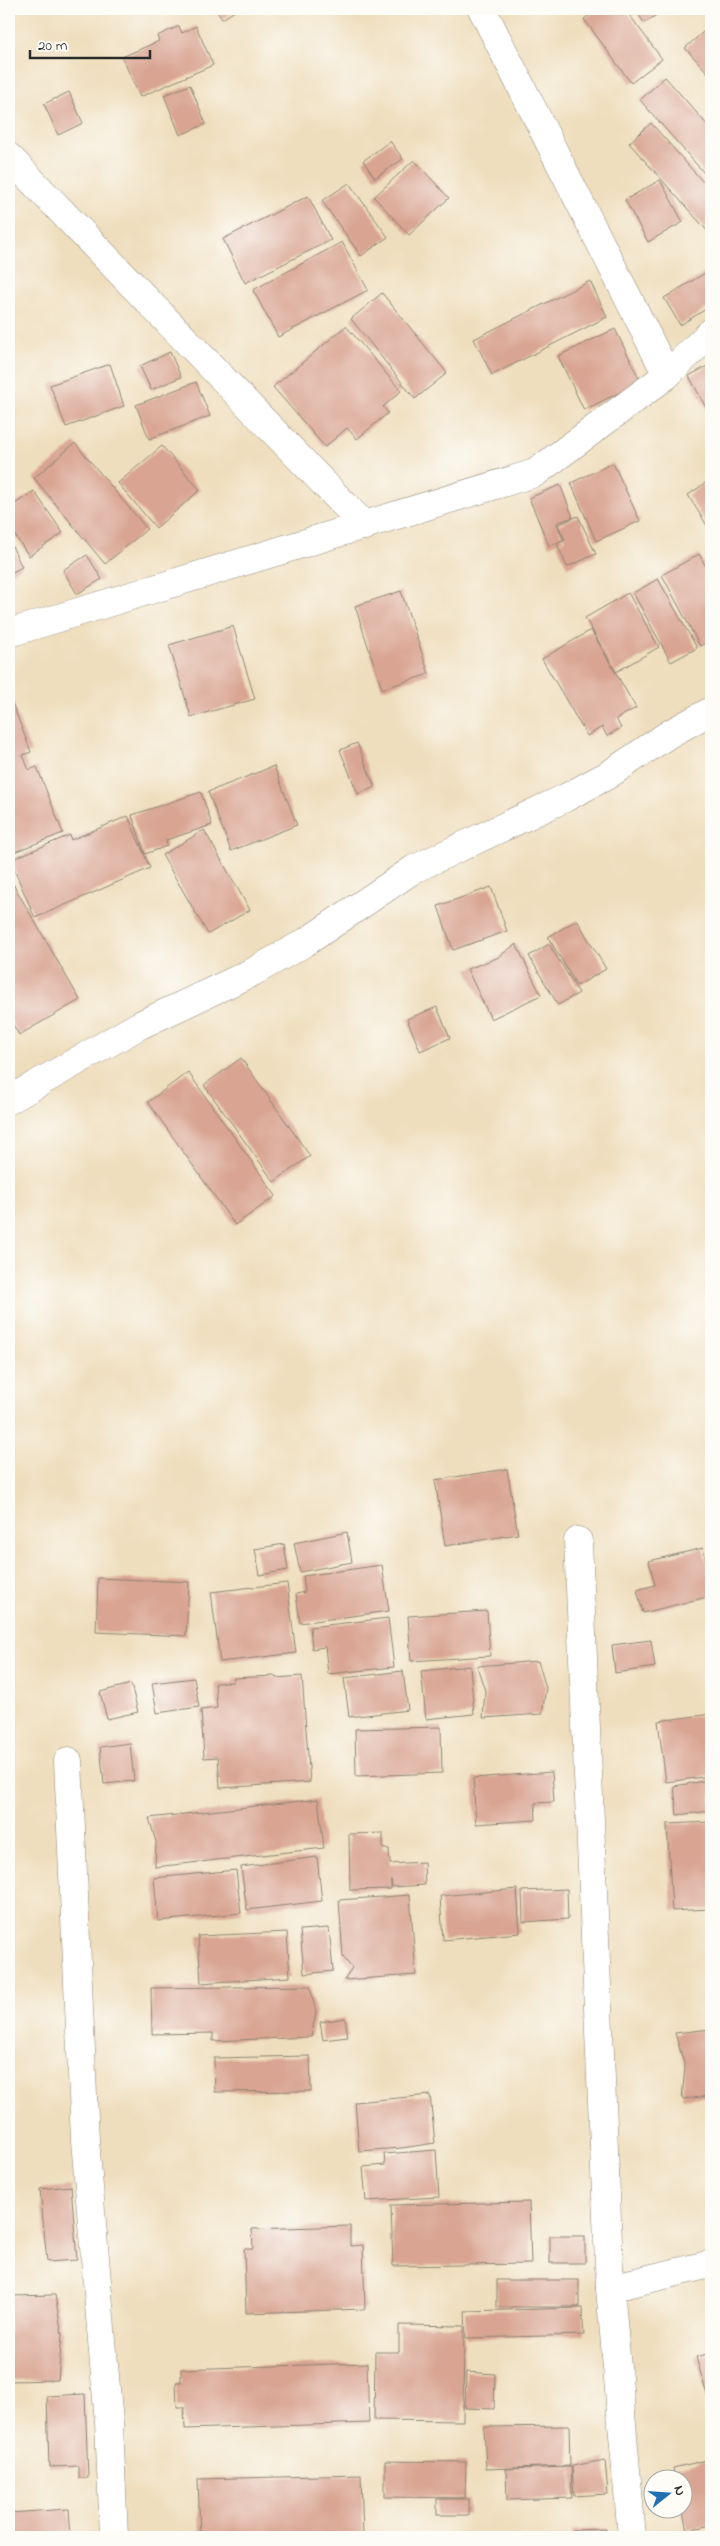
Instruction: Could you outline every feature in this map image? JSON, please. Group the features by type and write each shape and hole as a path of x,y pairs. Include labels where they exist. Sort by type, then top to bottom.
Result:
{"street":[{"path":"482,9 667,375"},
{"path":"9,157 365,526"},
{"path":"9,633 535,473 667,375 711,332"},
{"path":"9,1100 140,1025 253,972 291,951 414,869 565,798 608,775 669,734 711,711"},
{"path":"578,1541 610,2288 632,2537"},
{"path":"68,1761 85,2140 109,2422 114,2537"},
{"path":"610,2288 711,2264"}],"building":[{"path":"215,9 238,9 222,19"},
{"path":"598,9 625,9 662,59 631,83 584,19"},
{"path":"635,9 666,9 644,23"},
{"path":"711,25 711,76 685,48"},
{"path":"179,26 182,33 196,26 213,65 140,97 122,57 159,41 157,36"},
{"path":"665,77 711,129 711,181 640,100"},
{"path":"190,85 206,124 180,135 164,95"},
{"path":"69,92 83,123 58,135 44,104"},
{"path":"651,123 711,191 711,235 629,143"},
{"path":"390,141 403,159 375,178 363,161"},
{"path":"414,160 449,198 409,235 374,197"},
{"path":"660,180 683,222 648,242 625,200"},
{"path":"349,183 388,237 361,256 322,201"},
{"path":"308,196 331,240 245,283 223,239"},
{"path":"342,242 368,290 278,337 253,290"},
{"path":"710,270 711,306 680,325 664,298"},
{"path":"590,281 607,317 492,375 474,339"},
{"path":"382,293 447,373 415,399 351,319"},
{"path":"346,326 401,391 383,407 388,413 357,439 347,428 325,447 273,387"},
{"path":"615,329 641,382 584,410 558,356"},
{"path":"170,352 181,377 151,390 140,366"},
{"path":"110,364 124,406 66,427 50,385"},
{"path":"711,364 711,417 689,376"},
{"path":"196,382 210,416 149,439 136,405"},
{"path":"75,443 147,529 105,564 34,478"},
{"path":"162,446 200,490 156,528 118,483"},
{"path":"613,463 640,521 596,541 571,483"},
{"path":"711,479 711,532 688,495"},
{"path":"560,485 573,517 557,523 563,540 549,546 529,498"},
{"path":"34,491 63,533 29,556 9,527 9,508"},
{"path":"578,516 596,554 567,567 557,544 565,540 558,525"},
{"path":"9,540 22,567 9,574"},
{"path":"711,550 711,565 706,552"},
{"path":"699,554 711,576 711,640 700,646 662,575"},
{"path":"87,555 102,579 77,594 63,570"},
{"path":"658,579 697,648 671,662 633,593"},
{"path":"401,591 429,674 382,689 355,606"},
{"path":"628,593 659,647 616,672 585,618"},
{"path":"233,626 255,699 191,717 169,645"},
{"path":"591,630 636,708 616,719 621,728 607,736 602,727 587,736 542,659"},
{"path":"11,700 31,752 23,755 29,770 37,767 63,833 9,854 9,701"},
{"path":"357,743 375,787 358,794 340,750"},
{"path":"274,766 297,825 231,851 208,792"},
{"path":"201,792 212,825 166,840 167,846 145,854 132,815"},
{"path":"128,816 150,868 35,918 10,860 70,835 71,840"},
{"path":"204,830 250,910 208,934 162,855"},
{"path":"9,877 80,1000 19,1035 9,1018"},
{"path":"491,887 507,931 453,950 438,906"},
{"path":"577,920 606,969 577,986 548,937"},
{"path":"516,944 541,995 491,1019 467,969 497,958"},
{"path":"549,944 579,993 558,1005 529,956"},
{"path":"437,1007 450,1038 420,1051 407,1019"},
{"path":"241,1058 310,1156 274,1182 204,1085"},
{"path":"188,1072 276,1196 235,1225 148,1102"},
{"path":"507,1469 518,1534 445,1546 435,1480"},
{"path":"347,1532 352,1562 300,1572 294,1543"},
{"path":"284,1544 288,1570 260,1575 255,1549"},
{"path":"703,1548 711,1580 711,1596 643,1613 637,1590 655,1585 649,1561"},
{"path":"382,1565 389,1611 300,1623 296,1594 305,1592 303,1576"},
{"path":"98,1578 189,1582 186,1636 96,1632"},
{"path":"287,1583 296,1653 220,1662 211,1592"},
{"path":"487,1611 490,1656 411,1661 408,1616"},
{"path":"388,1618 394,1667 328,1674 325,1647 312,1649 310,1627"},
{"path":"651,1640 655,1667 615,1673 612,1645"},
{"path":"538,1661 546,1688 542,1714 483,1718 485,1691 477,1666"},
{"path":"470,1666 474,1714 426,1719 421,1671"},
{"path":"403,1671 408,1710 349,1717 344,1678"},
{"path":"275,1676 276,1678 302,1676 310,1782 220,1788 218,1757 204,1758 201,1710 217,1708 215,1683 233,1682 233,1678"},
{"path":"194,1678 199,1707 157,1713 152,1683"},
{"path":"131,1684 138,1712 107,1719 100,1692"},
{"path":"711,1714 711,1776 666,1782 658,1721"},
{"path":"441,1727 442,1773 356,1776 355,1729"},
{"path":"130,1743 134,1781 104,1784 100,1747"},
{"path":"552,1772 554,1802 535,1803 536,1820 476,1824 473,1778"},
{"path":"711,1780 711,1811 677,1815 674,1786"},
{"path":"318,1799 324,1848 155,1867 156,1842 149,1818"},
{"path":"711,1822 711,1909 672,1911 667,1824"},
{"path":"383,1833 383,1849 389,1849 390,1864 424,1862 425,1885 392,1887 391,1880 391,1889 350,1890 349,1834"},
{"path":"317,1857 322,1901 247,1910 241,1867"},
{"path":"236,1870 241,1913 158,1921 154,1878"},
{"path":"517,1889 520,1933 443,1940 440,1896"},
{"path":"567,1889 568,1919 523,1922 522,1891"},
{"path":"410,1895 416,1975 344,1980 352,1968 343,1957 339,1900"},
{"path":"329,1928 333,1971 304,1974 300,1930"},
{"path":"287,1932 290,1977 201,1983 198,1936"},
{"path":"310,1986 316,2013 311,2037 213,2041 213,2033 152,2034 151,1988"},
{"path":"345,2018 348,2037 323,2040 320,2022"},
{"path":"711,2029 711,2096 682,2099 685,2067 675,2033"},
{"path":"310,2056 311,2091 215,2092 214,2058"},
{"path":"430,2095 435,2143 402,2148 359,2151 355,2102"},
{"path":"436,2150 439,2197 366,2201 363,2167 385,2165 384,2154"},
{"path":"71,2186 77,2260 47,2262 40,2189"},
{"path":"529,2202 531,2264 393,2266 391,2205"},
{"path":"350,2226 350,2246 363,2245 365,2309 246,2313 244,2249 253,2249 252,2229"},
{"path":"550,2236 585,2236 585,2263 550,2263"},
{"path":"497,2280 579,2280 579,2307 497,2307"},
{"path":"55,2295 62,2335 58,2380 9,2381 9,2296"},
{"path":"582,2308 584,2335 466,2338 465,2311"},
{"path":"399,2325 464,2326 463,2421 374,2420 375,2352 399,2352"},
{"path":"711,2353 711,2409 696,2357"},
{"path":"367,2363 369,2423 185,2429 184,2407 177,2407 176,2382 181,2382 181,2369"},
{"path":"466,2372 495,2374 494,2409 465,2408"},
{"path":"85,2394 88,2478 79,2478 79,2466 49,2467 47,2396"},
{"path":"569,2426 570,2466 486,2469 484,2427"},
{"path":"711,2459 711,2525 687,2530 684,2518 692,2518 692,2468 673,2468"},
{"path":"605,2460 608,2494 574,2496 572,2466"},
{"path":"385,2461 466,2462 465,2498 385,2497"},
{"path":"571,2467 572,2498 507,2500 506,2469"},
{"path":"361,2475 363,2536 200,2537 198,2479"},
{"path":"437,2499 469,2499 469,2515 437,2515"},
{"path":"69,2509 71,2537 9,2537 9,2513"},
{"path":"606,2529 606,2537 572,2537 572,2530"}]}
